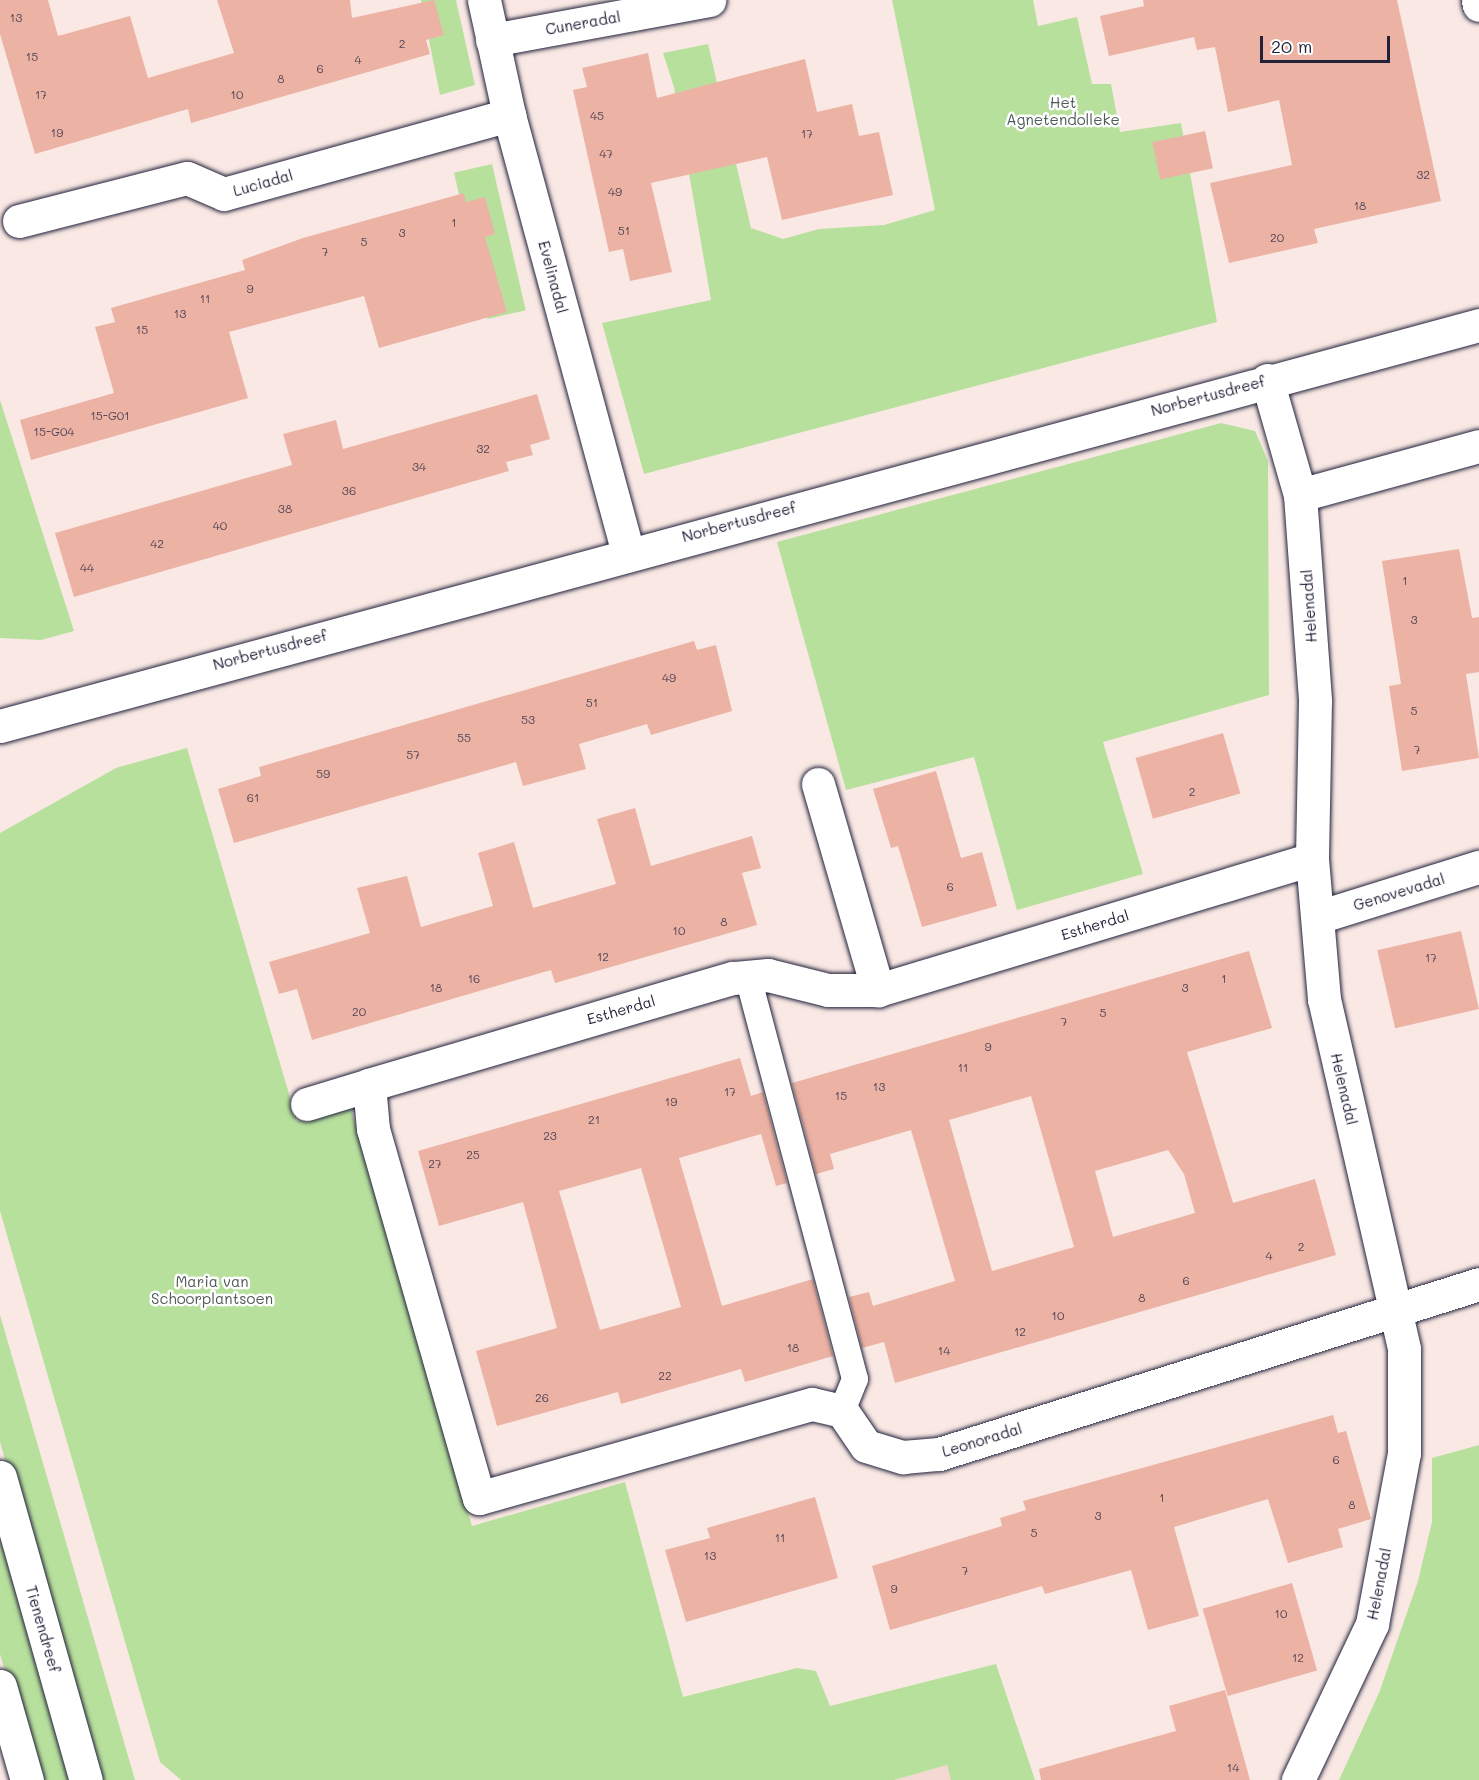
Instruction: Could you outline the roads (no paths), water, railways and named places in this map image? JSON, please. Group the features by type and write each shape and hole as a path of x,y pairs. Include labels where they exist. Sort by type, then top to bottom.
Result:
{"street":[{"name":"Evelinadal","path":"484,0 509,115 628,552"},
{"name":"Cuneradal","path":"492,40 709,0"},
{"path":"1478,0 1479,5"},
{"name":"Luciadal","path":"19,221 187,178 224,194 509,115"},
{"name":"Norbertusdreef","path":"0,726 628,552 1479,325"},
{"name":"Helenadal","path":"1267,380 1300,495 1316,701 1312,860 1324,999 1404,1349 1404,1453 1372,1624 1298,1780"},
{"path":"1300,495 1479,446"},
{"path":"818,784 878,990"},
{"name":"Estherdal","path":"307,1104 748,977 768,975 828,990 878,990 1312,860"},
{"name":"Genovevadal","path":"1318,917 1479,867"},
{"path":"369,1085 373,1129 478,1498 812,1404 842,1411"},
{"name":"Leonoradal","path":"842,1411 866,1446 903,1457 939,1454 1479,1284"},
{"name":"Tienendreef","path":"0,1477 86,1780"},
{"path":"0,1686 27,1780"}],"lane":[{"path":"748,977 855,1379 842,1411"}],"park label":[{"name":"Het Agnetendolleke","path":"1063,110"},
{"name":"Maria van Schoorplantsoen","path":"212,1290"}]}
